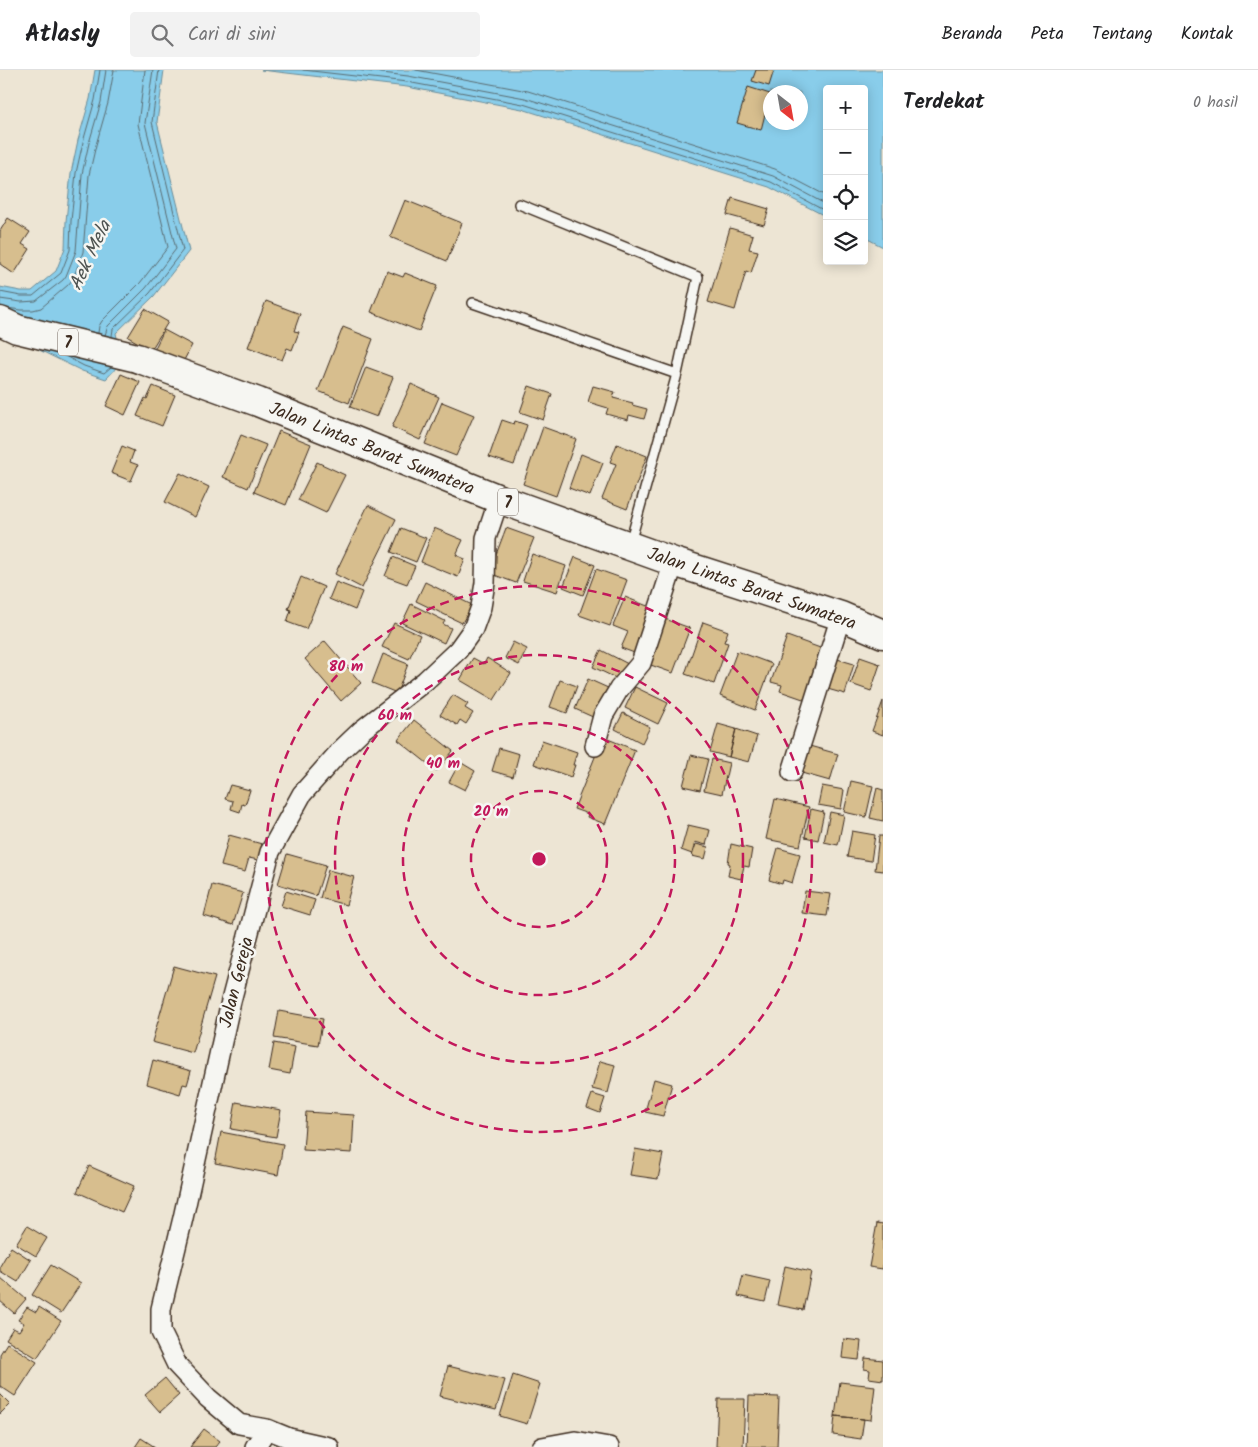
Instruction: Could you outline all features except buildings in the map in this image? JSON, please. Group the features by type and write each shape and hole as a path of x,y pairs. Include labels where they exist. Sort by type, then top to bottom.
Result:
{"highway":[{"name":"Jalan Lintas Barat Sumatera","path":"0,321 17,329 137,358 258,402 498,499 674,562 841,616 883,634"}],"street":[{"name":"Jalan Gereja","path":"329,1447 289,1438 267,1429 239,1424 208,1398 177,1365 161,1332 161,1309 231,1001 270,852 302,794 341,750 362,730 425,681 458,650 473,630 481,607 485,583 486,538 498,499"},
{"path":"595,746 603,716 619,689 641,662 674,562"},
{"path":"792,772 841,616"},
{"path":"255,1447 267,1429"},
{"path":"542,1447 575,1441 609,1447"}],"lane":[{"path":"519,204 698,277 677,374 630,546"},
{"path":"473,303 677,374"}],"water":[{"name":"Aek Mela","path":"95,70 164,70 157,122 189,251 154,296 116,333 122,362 106,379 82,371 19,340 0,334 0,287 32,291 56,271 65,248 71,173 90,99"},
{"path":"261,70 883,70 883,247 868,239 868,85 823,85 823,215 769,187 522,109 407,87"}]}
